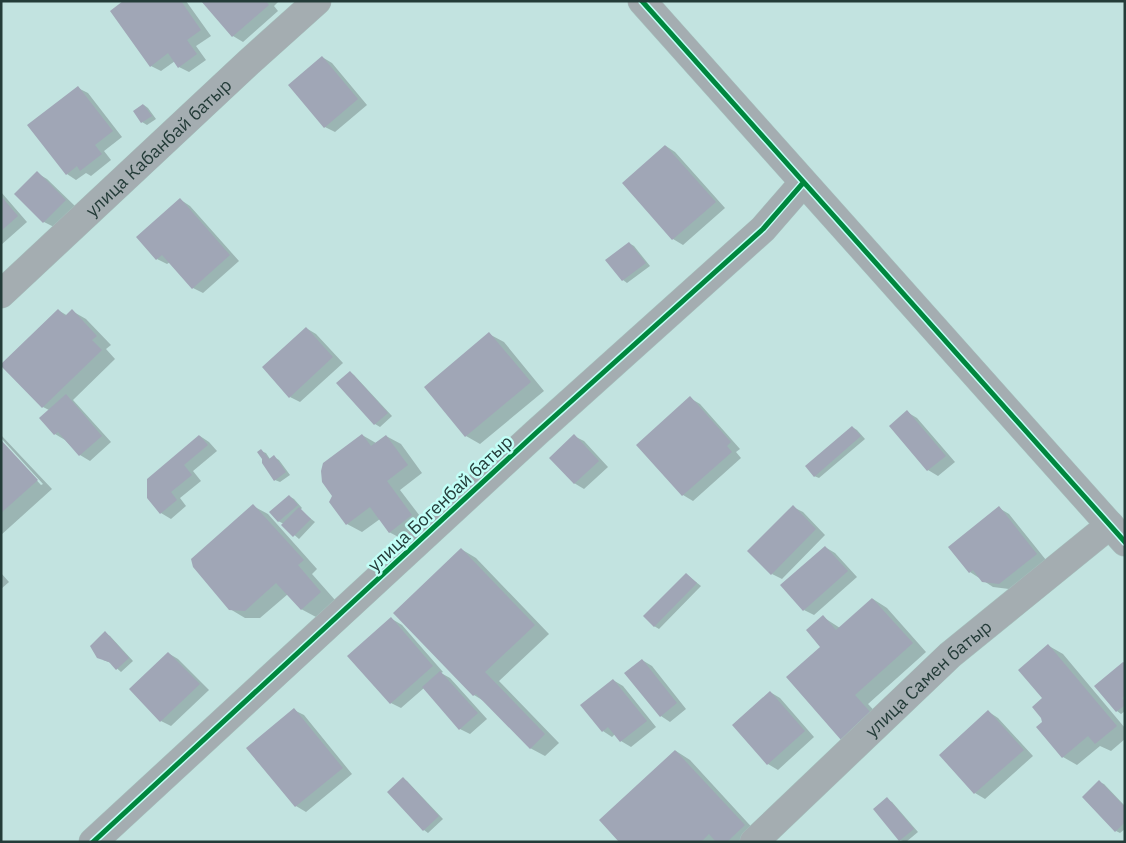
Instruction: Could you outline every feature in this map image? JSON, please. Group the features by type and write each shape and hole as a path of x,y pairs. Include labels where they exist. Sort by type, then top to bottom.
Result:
{"street":[{"name":"улица Кабанбай батыр","path":"1,294 317,1"},
{"path":"642,1 803,183 958,353 1117,534"},
{"name":"улица Богенбай батыр","path":"93,842 536,433 763,229 803,183"},
{"name":"улица Самен батыр","path":"754,842 950,655 1117,534"}],"building":[{"path":"123,1 181,1 201,30 187,40 197,54 178,68 168,53 150,67 110,11"},
{"path":"201,1 266,1 269,5 232,37"},
{"path":"322,56 358,99 324,128 288,85"},
{"path":"78,86 113,131 95,145 102,154 80,171 77,166 66,175 27,125"},
{"path":"143,104 152,116 141,123 133,111"},
{"path":"665,145 716,202 672,240 622,183"},
{"path":"37,171 66,200 43,223 14,194"},
{"path":"1,196 18,216 1,231"},
{"path":"180,198 230,255 192,289 162,255 156,260 136,237"},
{"path":"629,242 646,263 622,281 605,260"},
{"path":"58,309 65,316 72,309 97,336 92,340 102,350 42,408 1,364"},
{"path":"306,327 333,357 289,398 262,367"},
{"path":"489,332 531,382 465,437 424,387"},
{"path":"350,371 388,413 374,425 336,383"},
{"path":"66,394 102,436 79,456 58,432 54,435 39,418"},
{"path":"690,396 731,442 727,446 732,452 682,496 636,445"},
{"path":"907,410 946,456 927,471 889,426"},
{"path":"852,426 861,436 814,477 805,466"},
{"path":"362,434 371,446 386,435 408,465 387,481 412,515 389,533 370,507 346,525 329,502 332,496 322,482 321,471 323,463"},
{"path":"574,434 599,461 574,484 549,458"},
{"path":"199,435 208,445 184,465 192,475 171,492 177,500 160,514 147,498 147,479"},
{"path":"1,440 38,480 1,513"},
{"path":"261,449 269,459 274,455 286,472 274,481 257,452"},
{"path":"289,495 298,505 278,522 269,512"},
{"path":"253,504 304,560 298,565 321,592 301,610 276,583 245,611 229,610 193,567 191,559"},
{"path":"793,505 816,529 771,575 747,551"},
{"path":"999,506 1037,554 999,584 982,582 973,570 969,573 948,547"},
{"path":"299,507 311,519 293,537 281,525"},
{"path":"825,546 848,571 803,611 780,585"},
{"path":"461,548 535,625 485,672 545,734 530,749 476,694 473,696 393,613"},
{"path":"686,573 697,583 654,627 643,616"},
{"path":"872,598 913,643 855,695 871,713 841,740 786,677 820,647 806,630 823,615 836,630"},
{"path":"391,617 433,666 390,704 347,656"},
{"path":"105,631 129,658 116,670 109,662 97,658 90,646"},
{"path":"1048,644 1117,726 1095,744 1088,736 1062,758 1036,727 1042,722 1032,707 1042,698 1018,670"},
{"path":"168,652 200,684 160,722 129,689"},
{"path":"642,659 677,703 660,717 624,673"},
{"path":"1123,662 1125,663 1125,695 1122,698 1125,701 1125,705 1116,712 1094,686"},
{"path":"440,671 478,713 459,730 422,687"},
{"path":"613,679 647,721 620,742 608,727 602,732 580,705"},
{"path":"770,691 805,731 767,765 732,725"},
{"path":"294,708 343,768 295,807 246,748"},
{"path":"988,710 1024,750 974,794 939,755"},
{"path":"675,750 745,825 727,842 716,842 709,834 701,842 619,842 599,820"},
{"path":"403,777 439,816 423,831 387,792"},
{"path":"1099,780 1125,807 1125,822 1115,832 1082,797"},
{"path":"887,797 914,829 899,841 873,809"}],"cycle path":[{"path":"642,1 1125,542"},
{"path":"93,842 536,433 763,229 803,183"}]}
